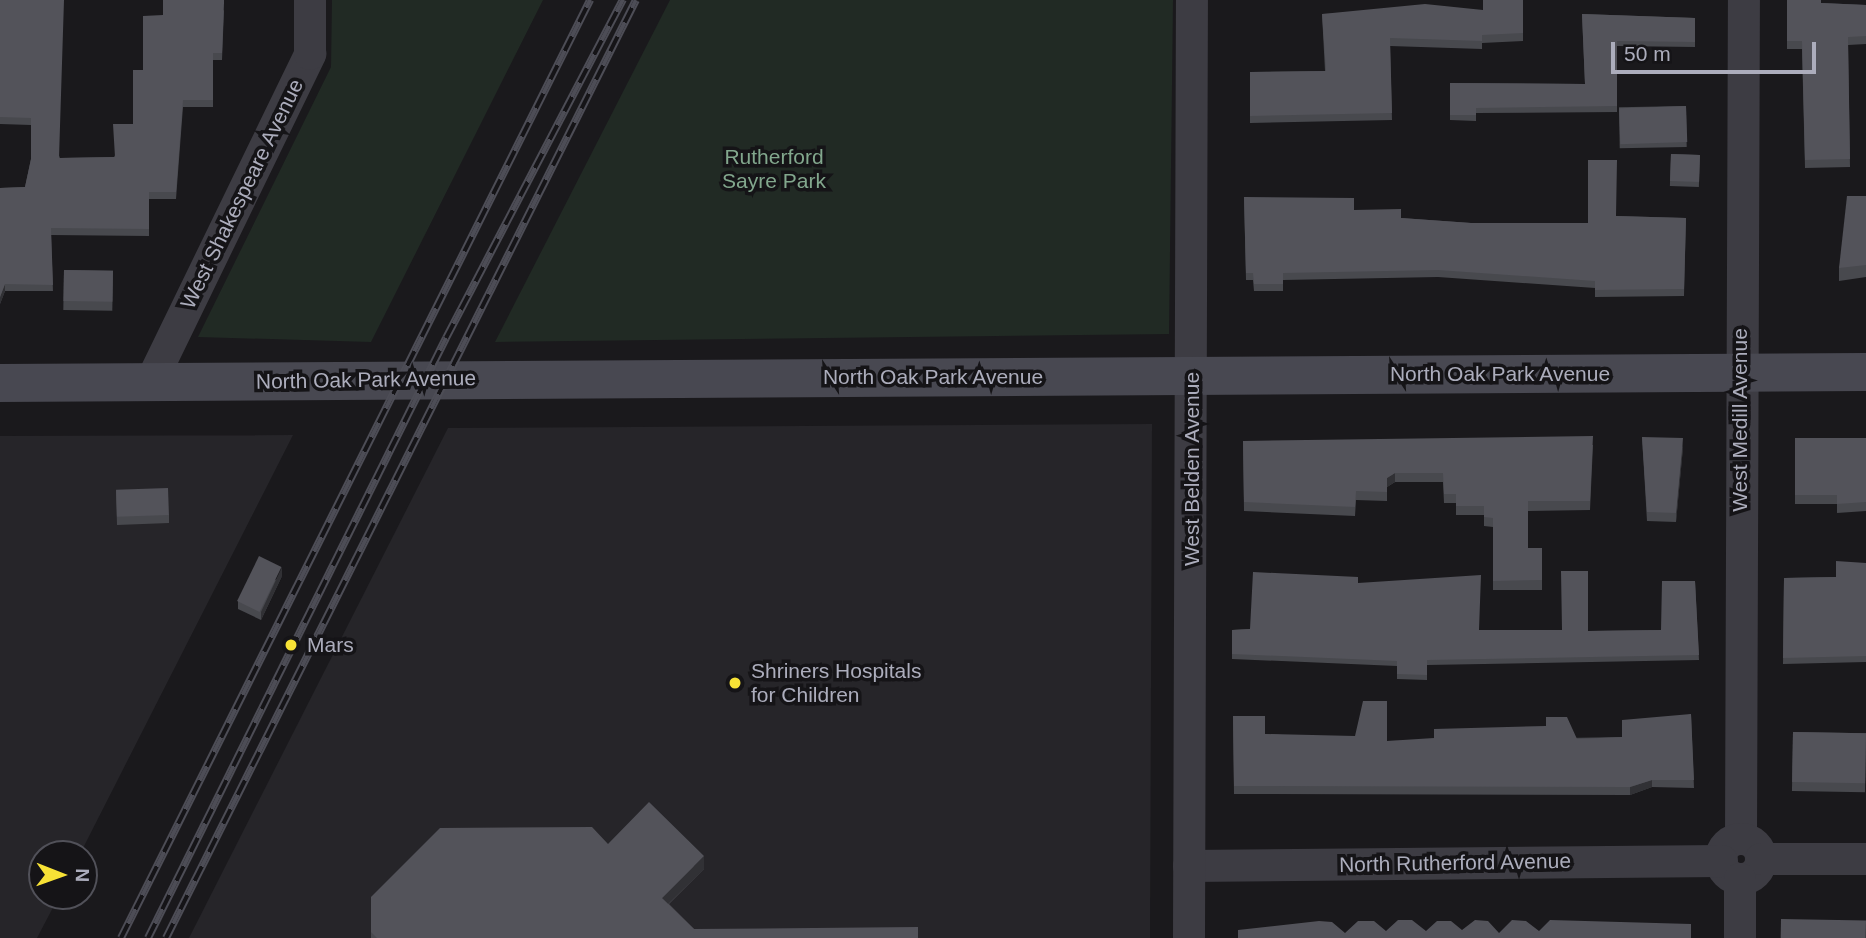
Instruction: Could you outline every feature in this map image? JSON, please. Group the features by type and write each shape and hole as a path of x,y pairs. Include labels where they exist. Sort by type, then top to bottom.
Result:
{"street":[{"name":"West Shakespeare Avenue","path":"151,382 310,54 310,0"},
{"name":"West Belden Avenue","path":"1189,938 1193,376 1192,0"},
{"name":"West Medill Avenue","path":"1740,938 1740,373 1744,0"},
{"name":"North Oak Park Avenue","path":"0,383 1866,372"},
{"name":"North Rutherford Avenue","path":"1189,866 1866,859"}],"shaded area":[{"name":"Shriners Hospitals for Children","path":"1152,424 1150,938 189,938 448,428"},
{"path":"293,435 87,840 28,840 28,910 52,910 37,938 0,938 0,436"}],"green space":[{"path":"332,0 543,0 371,342 198,337 331,67"},
{"name":"Rutherford Sayre Park","path":"670,0 1173,0 1169,334 495,342"}],"building":[{"path":"0,0 64,0 59,158 115,157 113,124 133,124 133,70 143,70 143,16 163,15 163,0 224,0 224,3 222,53 213,53 213,100 183,100 176,192 149,192 149,229 51,228 53,285 5,284 0,297 0,188 25,187 31,159 31,118 0,117"},
{"path":"1483,0 1523,0 1523,33 1482,35 1482,41 1390,38 1392,113 1250,116 1250,72 1326,71 1322,14 1425,4 1483,10"},
{"path":"1787,0 1821,0 1821,3 1866,5 1866,36 1848,37 1850,159 1805,160 1802,41 1787,41"},
{"path":"1582,14 1695,18 1695,42 1617,41 1617,106 1476,108 1476,115 1450,115 1450,83 1585,84"},
{"path":"1686,106 1687,142 1620,144 1619,108"},
{"path":"1671,154 1700,155 1699,182 1670,181"},
{"path":"1588,160 1617,160 1616,216 1686,218 1684,289 1595,290 1595,281 1438,270 1283,273 1283,284 1254,284 1253,273 1246,273 1244,197 1354,198 1354,210 1401,209 1401,218 1471,223 1588,223"},
{"path":"1847,196 1866,196 1866,265 1839,268"},
{"path":"64,270 113,271 112,302 63,301"},
{"path":"1593,436 1590,501 1528,501 1528,548 1542,548 1542,580 1493,581 1493,518 1484,517 1484,506 1456,506 1456,494 1444,494 1443,473 1395,473 1387,478 1387,492 1356,491 1355,507 1244,502 1243,441"},
{"path":"1642,437 1683,438 1676,513 1647,512"},
{"path":"1795,438 1866,438 1866,502 1837,504 1837,495 1795,495"},
{"path":"168,488 169,515 117,517 116,490"},
{"path":"259,556 281,567 260,612 237,601"},
{"path":"1836,561 1866,563 1866,656 1783,658 1784,578 1836,577"},
{"path":"1561,571 1588,571 1588,631 1661,630 1662,581 1695,581 1699,655 1427,660 1427,675 1397,674 1397,661 1232,654 1232,630 1250,629 1253,572 1358,577 1358,583 1481,575 1479,630 1562,630"},
{"path":"1363,701 1387,701 1387,741 1434,738 1434,729 1546,726 1546,717 1567,717 1577,739 1622,737 1622,720 1691,714 1694,780 1652,780 1630,787 1234,786 1233,716 1265,716 1265,734 1355,736"},
{"path":"1793,732 1866,733 1865,783 1792,782"},
{"path":"649,802 704,856 662,898 694,929 918,927 918,938 377,938 371,932 371,897 440,828 592,827 608,844"},
{"path":"1781,919 1866,920 1866,938 1781,938"},
{"path":"1398,920 1412,920 1426,931 1437,921 1451,921 1462,930 1475,920 1488,921 1499,933 1512,920 1526,921 1539,931 1550,920 1691,924 1691,938 1238,938 1238,930 1319,921 1332,922 1345,933 1358,921 1374,921 1386,931"}],"railway":[{"path":"121,938 590,0"},
{"path":"148,938 446,338 623,0"},
{"path":"166,938 636,0"}],"place":[{"name":"Mars","path":"291,645"},
{"name":"Shriners Hospitals for Children","path":"735,683"}]}
